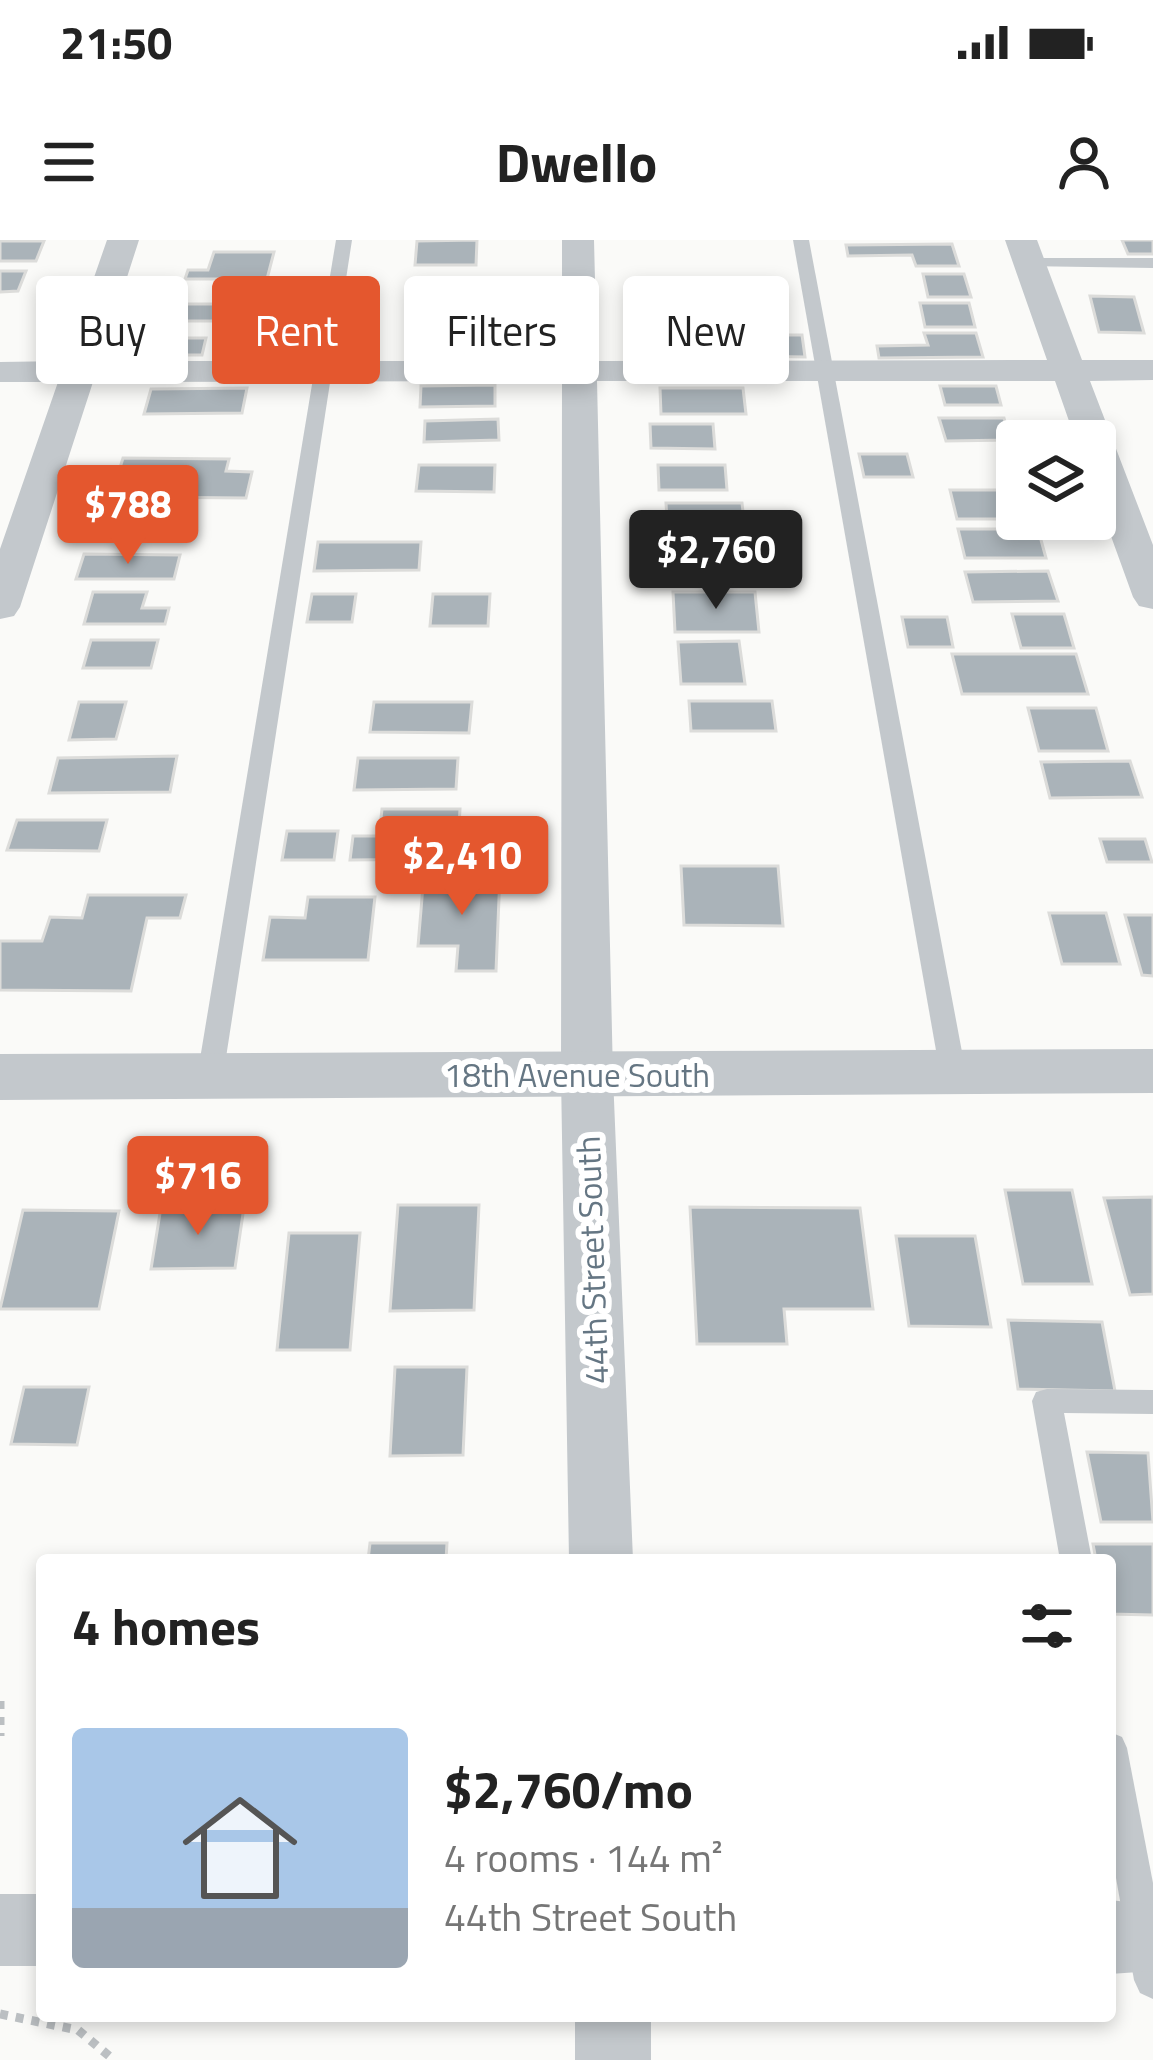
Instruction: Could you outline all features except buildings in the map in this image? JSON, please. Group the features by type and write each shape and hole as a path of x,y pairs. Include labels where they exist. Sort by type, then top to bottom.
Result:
{"street":[{"path":"110,276 123,240"},
{"name":"44th Street South","path":"578,240 578,276"},
{"path":"1025,251 1087,420"},
{"path":"599,370 1153,370"},
{"path":"0,372 36,372"},
{"path":"0,608 73,384"},
{"name":"44th Street South","path":"579,384 586,1076 601,1554"},
{"path":"1116,498 1153,597"},
{"name":"18th Avenue South","path":"0,1077 1153,1071"},
{"path":"0,1930 36,1930"},
{"path":"613,2022 613,2060"}],"lane":[{"path":"338,276 344,240"},
{"path":"801,240 952,1073"},
{"path":"1025,251 1153,263"},
{"path":"210,1077 320,384"},
{"path":"1075,1554 1047,1401 1153,1402"},
{"path":"1116,1795 1136,1952"}],"path":[{"path":"0,1701 0,1736"},
{"path":"0,2014 36,2021"},
{"path":"39,2022 78,2030 114,2060"}]}
